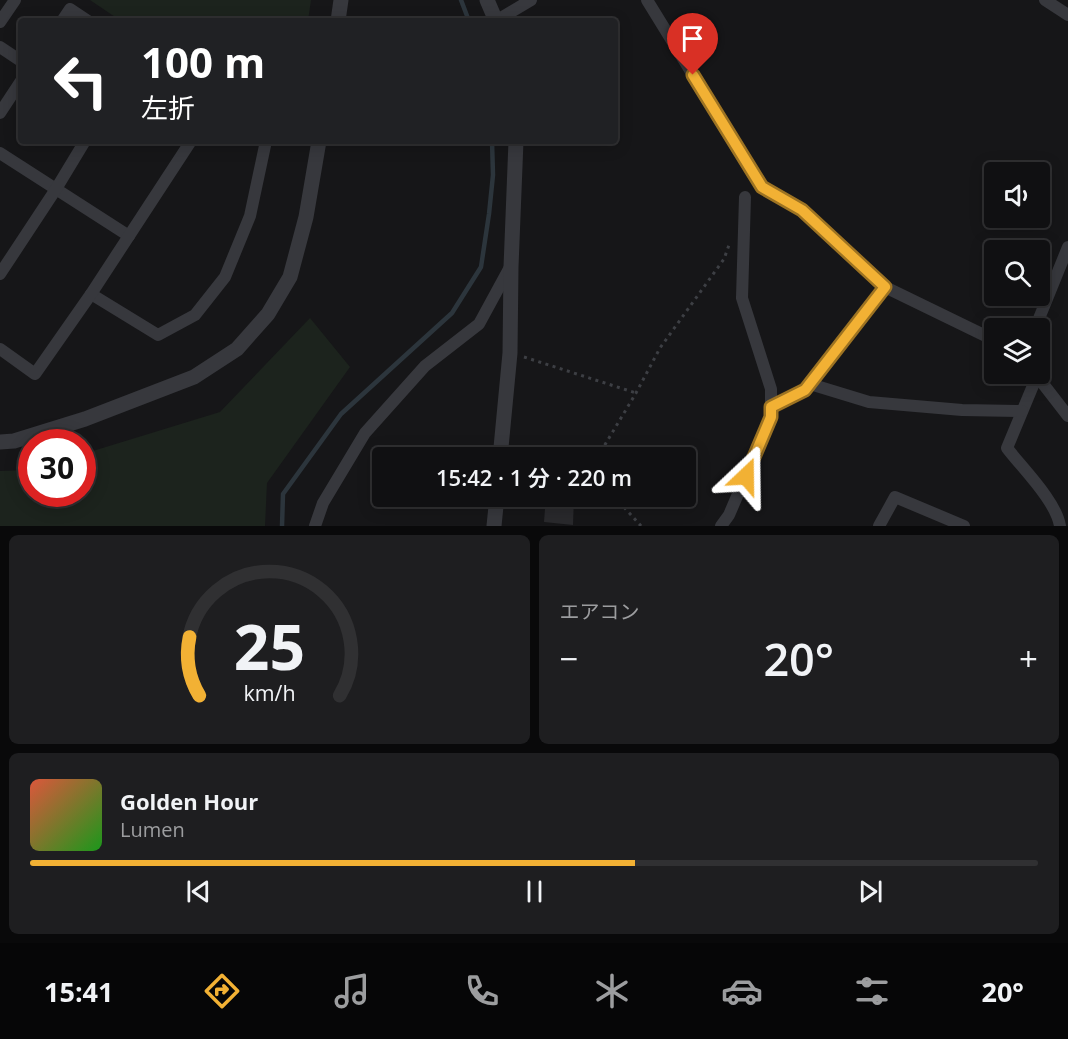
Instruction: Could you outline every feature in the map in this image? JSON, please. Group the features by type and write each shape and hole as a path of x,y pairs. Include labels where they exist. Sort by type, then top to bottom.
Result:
{"street":[{"path":"0,22 15,0"},
{"path":"338,18 341,0"},
{"path":"488,0 495,18"},
{"path":"501,18 531,0"},
{"path":"647,0 762,187 802,210 885,287 984,335"},
{"path":"1045,0 1068,15"},
{"path":"64,18 70,9 84,18"},
{"path":"0,47 18,59"},
{"path":"0,113 18,86"},
{"path":"0,274 83,144"},
{"path":"0,349 34,374 91,294 189,144"},
{"path":"91,294 158,335 195,315 225,278 236,255 250,216 265,144"},
{"path":"0,442 14,441 85,418 194,377 237,349 267,314 290,277 306,217 318,144"},
{"path":"501,447 510,353 516,144"},
{"path":"0,153 129,236"},
{"path":"721,526 729,515 771,417 771,389 742,298 745,196"},
{"path":"1037,318 1068,247"},
{"path":"315,526 323,503 365,434 425,366 479,324 511,267"},
{"path":"771,407 805,390 885,287"},
{"path":"810,384 868,402 962,410 1022,411"},
{"path":"1032,384 1007,448 1046,498 1060,526"},
{"path":"1043,384 1068,416"},
{"path":"879,526 895,497 964,526"},
{"path":"494,526 496,507"}],"path":[{"path":"604,447 660,348 724,260 731,238"},
{"path":"510,353 636,393"},
{"path":"625,507 641,526"}],"shaded area":[{"path":"90,0 311,0 308,18 117,18"},
{"path":"310,318 350,367 267,483 265,526 0,526 0,471 18,470 18,507 96,507 96,450 220,412"}],"building":[{"path":"545,507 574,507 573,525 544,522"}],"waterway":[{"path":"461,0 468,18"},
{"path":"282,526 283,494 341,414 452,313 481,267 493,175 492,144"}],"route":[{"path":"693,75 762,187 802,210 885,287 805,390 771,407 771,417 746,476"}]}
